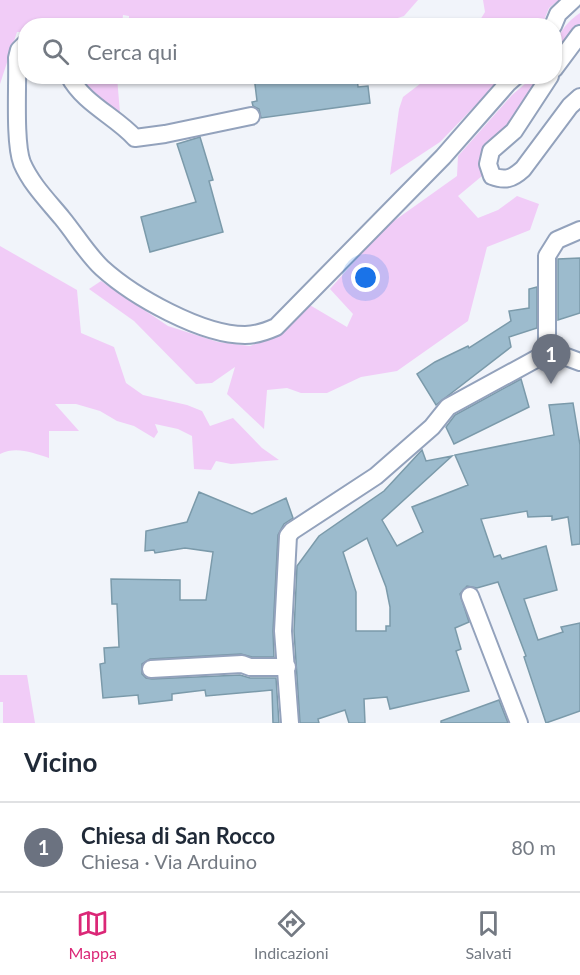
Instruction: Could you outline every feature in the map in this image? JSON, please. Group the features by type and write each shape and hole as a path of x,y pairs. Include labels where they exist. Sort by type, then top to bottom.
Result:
{"street":[{"path":"556,18 573,0"},
{"path":"562,59 580,34"},
{"path":"18,54 18,143 21,161 42,194 84,248 101,267 117,280 166,312 203,327 246,335 276,327 443,156 509,84"},
{"path":"76,84 90,101 135,138 250,116"},
{"path":"545,84 514,131 491,151 488,164 492,176 503,180 514,177 523,169 570,106 580,97"},
{"path":"548,353 547,256 557,240 580,230"},
{"path":"290,723 282,631 288,536 292,531 375,476 432,427 448,407 548,353 553,352 580,362"},
{"path":"470,596 519,723"},
{"path":"151,669 233,664 286,666"}],"shaded area":[{"path":"0,0 418,0 404,16 398,18 129,18 123,15 123,18 18,18 18,32 0,84"},
{"path":"483,0 559,0 549,8 545,18 481,18 485,12"},
{"path":"580,13 580,29 562,53 562,31"},
{"path":"84,84 118,84 120,113 100,101"},
{"path":"420,84 496,84 440,142 390,175 399,109 403,97"},
{"path":"525,84 540,84 506,134 483,153 482,176 458,196 478,218 498,210 517,196 539,204 530,230 487,247 468,321 397,371 361,377 327,393 301,393 287,388 267,390 264,429 227,394 235,367 212,383 196,384 134,321 89,289 101,281 168,326 218,342 250,346 282,333 308,304 347,327 353,314 330,289 384,228 457,176 458,156 512,95"},
{"path":"0,246 77,290 81,333 114,347 126,383 143,395 187,405 202,411 210,426 233,418 262,448 279,460 231,464 216,461 211,470 194,469 192,436 178,429 155,424 158,432 154,438 100,411 76,404 55,404 79,431 49,431 49,458 18,450 0,454"},
{"path":"0,675 27,675 35,723 3,723"}],"building":[{"path":"255,84 358,84 358,87 368,86 370,103 261,118 259,109 253,106 252,102 257,101"},
{"path":"200,137 213,180 209,181 223,232 150,252 141,217 196,202 177,144"},
{"path":"580,258 580,313 558,320 558,259"},
{"path":"537,287 537,328 509,337 511,347 436,405 417,374 435,362 468,346 469,348 511,321 509,311 529,308 529,289"},
{"path":"521,379 529,407 454,444 446,427 455,415"},
{"path":"573,403 580,445 580,544 572,545 568,517 552,520 552,516 528,517 527,511 481,519 494,557 500,555 502,559 546,546 557,590 524,599 538,640 563,632 561,627 580,623 580,711 546,723 524,657 526,656 498,582 477,588 467,586 460,594 469,622 455,628 461,649 456,651 469,691 390,709 387,697 364,699 365,723 349,723 345,710 318,719 319,723 300,723 294,631 297,566 319,536 384,491 422,450 426,461 452,456 382,520 397,546 423,532 412,507 468,485 455,455 554,435 549,405","holes":["367,538 386,587 390,607 390,626 386,626 386,631 356,631 356,592 343,552"]},
{"path":"199,492 252,514 286,498 293,518 284,524 278,535 273,631 274,657 252,657 241,654 150,659 142,664 142,674 152,679 240,675 250,678 276,678 279,723 273,723 272,690 206,696 205,690 172,694 172,700 139,704 138,695 103,698 100,664 105,663 104,648 119,647 117,604 112,604 111,579 180,580 180,600 206,600 213,552 185,548 155,553 154,550 145,551 146,531 187,522"},
{"path":"499,700 508,723 441,723 441,721"}],"place":[{"name":"Chiesa di San Rocco","path":"551,384"}]}
